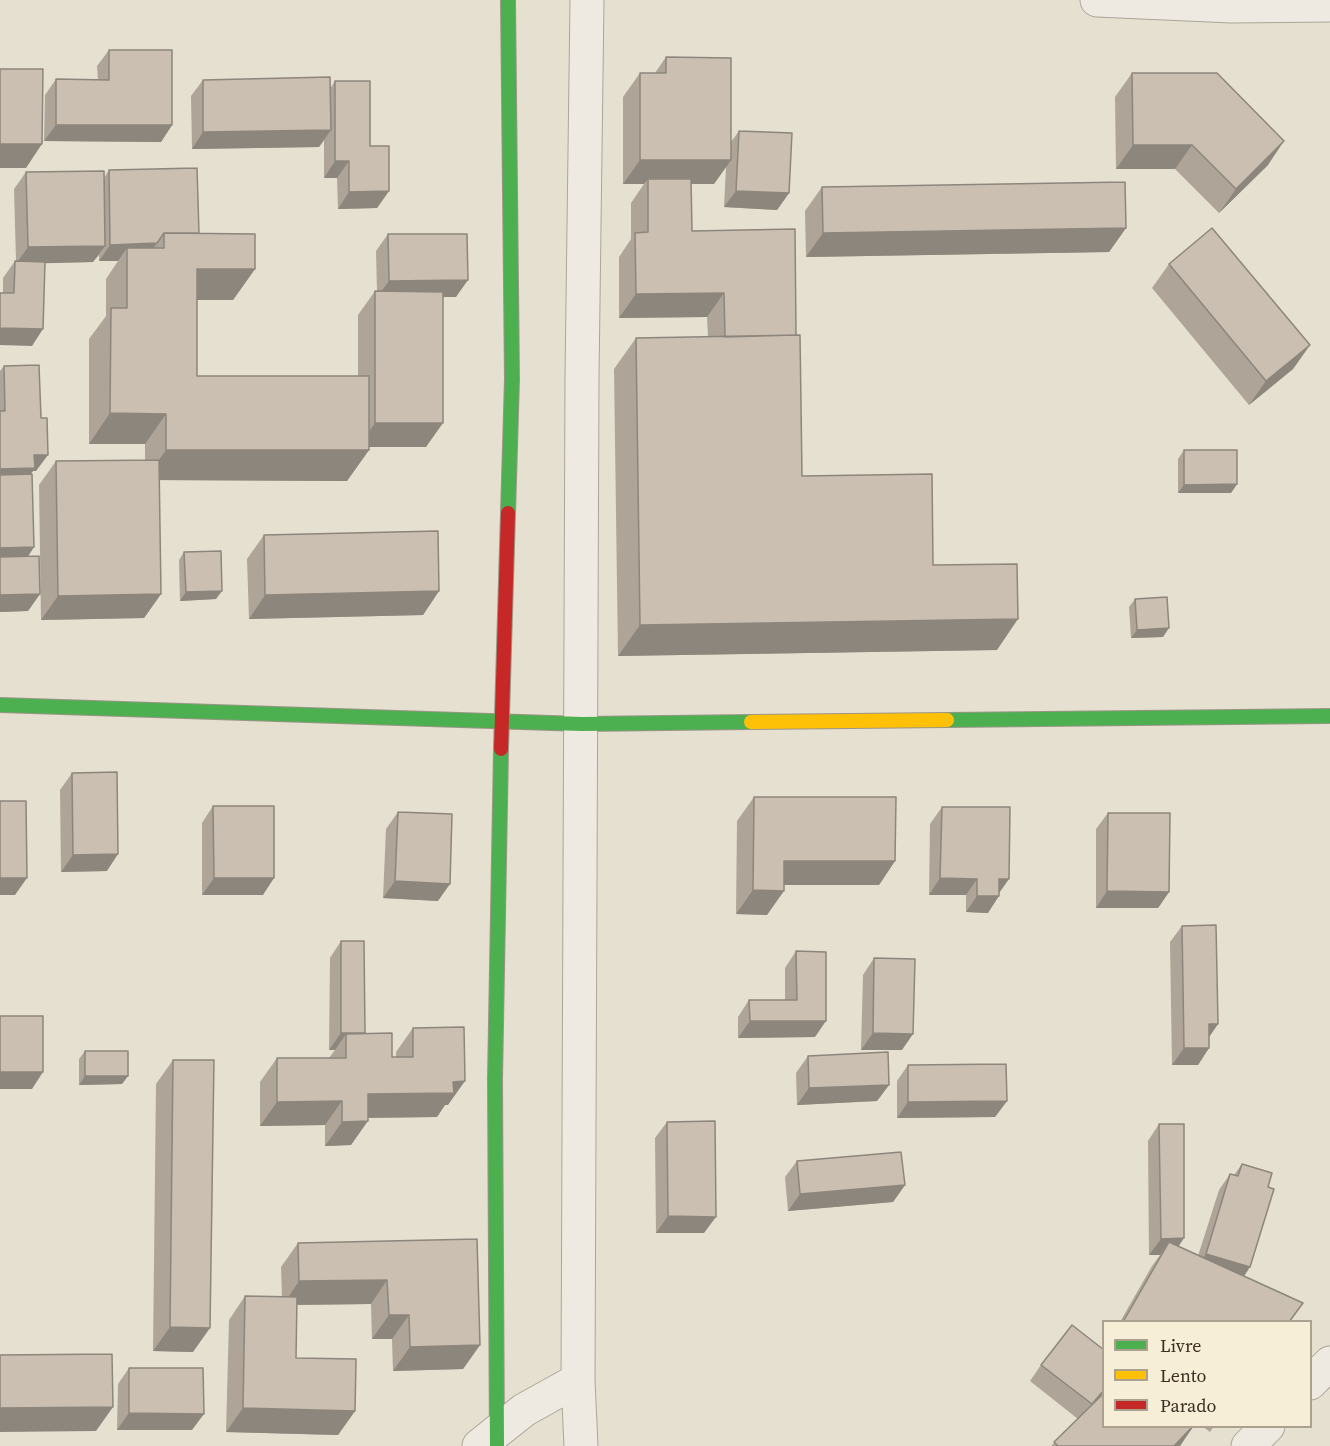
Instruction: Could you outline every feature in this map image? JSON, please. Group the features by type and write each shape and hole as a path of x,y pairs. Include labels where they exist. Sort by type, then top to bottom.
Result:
{"street":[{"path":"491,1442 502,723 513,379 508,0"},
{"path":"581,1446 578,1380 582,378 587,0"},
{"path":"1097,0 1314,4"},
{"path":"0,705 582,724 1330,716"},
{"path":"1312,1382 1330,1363"},
{"path":"491,1442 524,1410 578,1380"},
{"path":"1248,1446 1266,1428"}],"building":[{"path":"109,50 172,50 172,125 56,125 56,79 109,80"},
{"path":"666,57 731,58 731,160 640,160 640,73 666,73"},
{"path":"0,69 43,69 42,144 0,144"},
{"path":"1132,73 1217,73 1284,141 1236,189 1192,145 1133,145"},
{"path":"330,77 331,130 203,132 203,80"},
{"path":"335,81 370,81 370,146 389,146 389,191 349,192 349,161 335,161"},
{"path":"739,131 792,133 789,193 736,191"},
{"path":"197,168 199,233 164,233 157,243 110,245 109,170"},
{"path":"104,171 105,246 28,247 26,172"},
{"path":"648,179 691,179 692,231 795,229 796,335 725,337 724,293 636,294 635,233 648,232"},
{"path":"1125,182 1126,228 823,233 822,187"},
{"path":"1212,228 1310,345 1266,381 1169,264"},
{"path":"164,233 255,234 255,269 197,269 197,376 369,376 369,450 166,450 166,414 110,413 111,308 127,308 127,248 164,248"},
{"path":"388,234 467,234 468,280 389,281"},
{"path":"15,261 45,262 43,329 0,328 0,293 14,293"},
{"path":"375,291 443,292 443,423 375,423"},
{"path":"800,335 802,476 932,474 933,565 1017,564 1018,619 640,625 636,338"},
{"path":"39,365 41,418 47,418 48,455 34,455 35,468 0,469 0,411 5,411 4,366"},
{"path":"1184,450 1237,450 1237,484 1184,485"},
{"path":"159,460 161,594 58,596 56,461"},
{"path":"32,474 34,547 0,548 0,475"},
{"path":"438,531 439,591 265,595 264,535"},
{"path":"221,551 222,591 186,592 184,552"},
{"path":"39,556 40,594 0,595 0,557"},
{"path":"1167,597 1169,628 1137,630 1135,599"},
{"path":"117,772 118,854 73,855 72,773"},
{"path":"754,797 896,797 895,861 784,861 784,891 753,890"},
{"path":"0,801 26,801 27,878 0,878"},
{"path":"213,806 274,806 274,878 214,878"},
{"path":"942,807 1010,807 1009,879 999,879 999,896 977,896 977,879 940,878"},
{"path":"398,812 452,814 450,884 395,881"},
{"path":"1108,813 1170,813 1169,892 1107,891"},
{"path":"1216,925 1218,1024 1209,1024 1209,1048 1184,1048 1182,926"},
{"path":"341,941 364,941 365,1033 341,1033"},
{"path":"796,951 826,952 826,1021 750,1021 749,1000 797,1000"},
{"path":"874,958 915,959 913,1034 873,1033"},
{"path":"0,1016 43,1016 43,1072 0,1072"},
{"path":"464,1027 465,1081 453,1082 454,1093 368,1094 368,1121 342,1122 342,1101 277,1102 277,1058 346,1058 346,1034 392,1033 392,1057 413,1057 413,1028"},
{"path":"85,1051 128,1051 128,1076 85,1076"},
{"path":"888,1052 889,1085 809,1088 808,1056"},
{"path":"173,1060 214,1060 210,1328 170,1327"},
{"path":"1006,1064 1007,1101 908,1102 908,1065"},
{"path":"715,1121 716,1217 668,1216 667,1122"},
{"path":"1159,1124 1184,1124 1184,1238 1161,1239"},
{"path":"901,1152 905,1185 800,1194 797,1161"},
{"path":"1242,1164 1272,1173 1268,1187 1274,1189 1250,1267 1206,1254 1230,1174 1238,1176"},
{"path":"477,1239 480,1345 410,1347 409,1315 389,1315 387,1280 299,1281 298,1243"},
{"path":"1169,1242 1303,1303 1290,1320 1124,1320"},
{"path":"245,1296 297,1297 296,1358 356,1359 355,1411 243,1408"},
{"path":"1072,1325 1102,1348 1102,1392 1092,1404 1041,1365"},
{"path":"112,1354 113,1407 0,1408 0,1355"},
{"path":"129,1368 203,1368 204,1414 129,1413"},
{"path":"1102,1395 1102,1428 1191,1428 1174,1446 1058,1446 1054,1442"}],"traffic: fast":[{"path":"508,0 512,379 508,513"},
{"path":"0,705 582,724 751,722"},
{"path":"947,720 1330,716"},
{"path":"497,1446 495,1079 501,749"}],"traffic: slow":[{"path":"751,722 947,720"}],"traffic: jam":[{"path":"501,749 508,513"}]}
